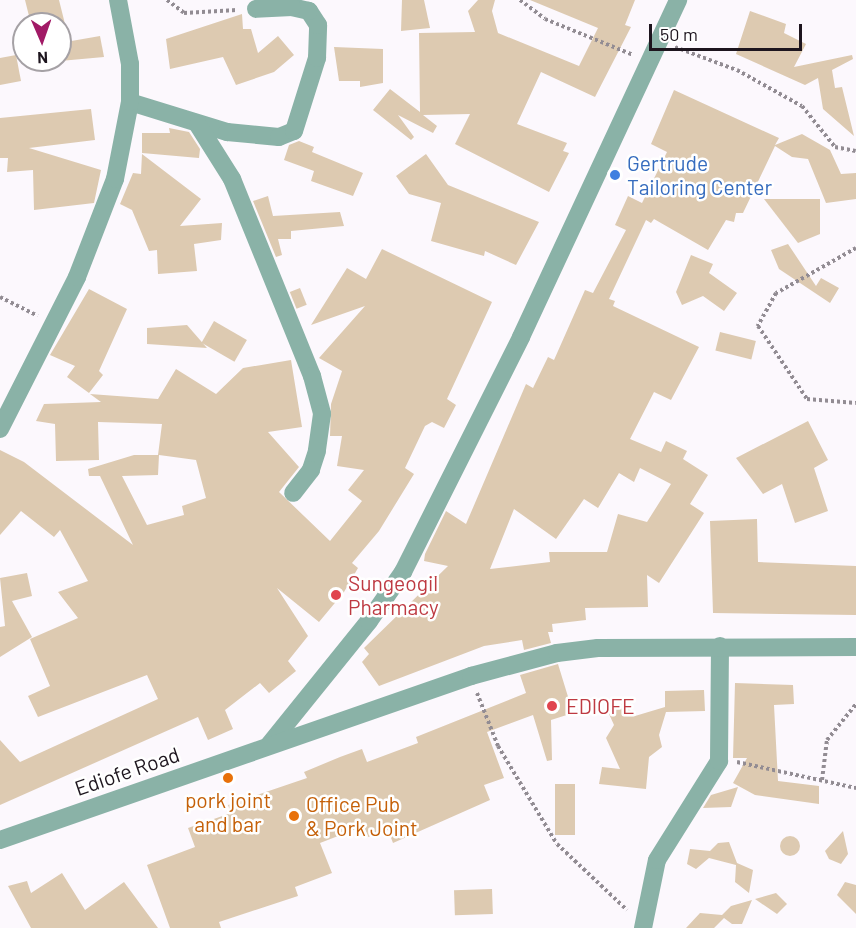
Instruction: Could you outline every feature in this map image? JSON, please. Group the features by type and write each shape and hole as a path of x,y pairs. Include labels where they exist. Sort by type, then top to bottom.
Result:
{"street":[{"path":"0,429 55,325 115,179 130,102 130,64 118,0"},
{"path":"269,745 403,572 521,338 678,0"},
{"path":"130,102 198,125 279,137 294,131 317,58 318,25 309,11 292,7 256,9"},
{"path":"198,125 232,179 312,376 322,414 317,451 311,470 292,494"},
{"path":"638,923 657,860 719,761 720,646"},
{"name":"Ediofe Road","path":"0,840 471,676 557,653 720,646 856,647"}],"path":[{"path":"167,0 184,13 256,9"},
{"path":"520,0 545,19 650,63"},
{"path":"660,41 737,70 802,106 835,147 856,151"},
{"path":"856,248 776,293 758,326 807,399 856,404"},
{"path":"0,297 55,325"},
{"path":"471,676 498,746 556,844 587,876 621,901 638,923"},
{"path":"822,780 826,740 856,704"},
{"path":"719,761 856,788"}],"building":[{"path":"25,0 59,0 62,12 28,12"},
{"path":"402,0 424,0 430,28 401,31"},
{"path":"478,0 495,0 492,11 498,33 579,66 598,28 530,0 635,0 625,25 631,27 595,97 541,72 517,124 567,143 563,151 569,153 549,192 455,144 470,114 423,115 437,126 433,133 398,115 414,137 411,140 373,110 390,89 420,112 419,33 475,32 468,11"},
{"path":"750,11 786,24 784,33 806,44 794,67 852,55 853,59 832,70 835,88 842,87 854,136 823,109 818,78 805,85 736,54"},
{"path":"242,14 243,29 251,29 258,53 278,36 294,55 274,72 236,85 223,57 170,69 166,39"},
{"path":"100,36 104,57 72,60 72,41"},
{"path":"334,47 383,49 383,83 360,87 360,81 339,81"},
{"path":"12,56 12,72 19,72 21,81 0,85 0,58"},
{"path":"674,90 779,138 775,145 802,134 830,150 841,174 856,173 856,199 826,203 808,159 792,157 775,146 743,213 736,213 734,222 726,220 708,250 654,219 651,223 646,220 609,299 615,301 613,306 699,347 671,400 654,392 630,439 661,452 666,441 687,451 683,459 708,475 690,504 704,513 659,583 647,575 648,607 585,608 586,620 552,624 553,632 548,632 551,643 524,650 522,640 484,646 379,686 362,662 369,654 364,648 448,566 424,561 425,554 446,511 466,524 526,384 533,388 548,357 554,360 585,290 593,293 626,230 615,225 628,196 642,203 667,152 651,144","holes":["640,468 671,484 647,522 618,514 607,552 549,552 550,562 490,569 514,509 556,539 584,499 598,508 619,473 634,482"]},
{"path":"91,109 95,140 29,148 101,170 94,203 34,210 33,170 7,172 8,158 0,158 0,118"},
{"path":"169,128 189,132 200,149 199,158 142,153 142,133 170,133"},
{"path":"299,141 314,147 312,152 363,173 353,196 311,181 314,171 284,160 289,145"},
{"path":"142,154 201,199 180,226 222,223 221,240 194,244 197,271 158,274 157,250 149,251 132,210 120,204 133,173 141,174"},
{"path":"426,154 448,185 539,222 516,265 485,251 484,256 431,241 441,203 409,194 396,176"},
{"path":"268,196 273,216 340,212 344,226 291,231 291,239 278,239 282,255 276,257 253,201"},
{"path":"764,199 820,199 820,234 798,243"},
{"path":"788,244 816,286 821,278 839,288 830,303 779,269 771,250"},
{"path":"382,249 492,302 447,399 456,405 444,428 432,422 425,426 405,468 414,474 379,531 352,563 358,568 344,592 319,622 277,588 308,636 288,661 296,671 269,693 260,683 225,710 233,729 208,740 198,717 0,805 0,740 20,762 158,699 147,675 38,717 28,696 50,686 30,639 78,618 58,592 88,581 60,530 54,537 21,511 0,535 0,450 24,462 133,545 100,476 89,476 88,469 134,455 158,455 162,424 98,422 99,460 56,461 55,424 36,421 44,404 101,402 90,394 158,399 176,369 216,394 243,368 291,360 302,427 268,432 299,467 279,492 330,541 362,501 348,490 364,470 337,466 342,436 330,436 331,404 342,371 319,358 365,306 311,325 347,268 366,279","holes":["159,455 196,460 206,498 182,506 184,515 147,525 122,476 158,475"]},
{"path":"691,255 713,264 709,273 737,293 724,311 703,296 682,305 676,292"},
{"path":"300,288 307,305 297,309 290,292"},
{"path":"89,289 127,309 99,371 103,375 89,393 67,377 75,366 50,355"},
{"path":"214,321 247,340 234,362 202,343"},
{"path":"187,325 207,348 147,344 147,328"},
{"path":"720,332 756,341 751,359 715,350"},
{"path":"808,421 828,460 814,468 828,511 795,523 782,484 763,494 736,458"},
{"path":"757,519 758,562 856,566 856,615 713,613 710,521"},
{"path":"27,573 32,596 12,601 32,637 0,657 0,627 5,626 0,578"},
{"path":"558,664 573,713 551,720 552,760 547,761 533,715 487,732 504,778 484,785 490,800 393,843 388,830 368,837 364,826 320,843 332,873 295,887 298,896 219,922 221,928 170,928 147,865 195,847 188,828 231,813 228,805 307,778 304,772 340,757 362,749 367,762 418,743 416,737 526,693 520,675"},
{"path":"735,683 793,685 794,704 774,705 778,781 819,786 819,804 755,795 733,783 747,758 733,758"},
{"path":"704,690 705,711 666,712 659,735 662,747 649,757 646,789 599,784 602,767 620,769 606,738 614,725 609,714 614,705 625,704 635,716 665,707 665,691"},
{"path":"555,784 575,784 575,835 555,835"},
{"path":"738,787 731,807 703,808 711,795"},
{"path":"843,831 848,854 841,864 829,859 825,851"},
{"path":"786,836 794,836 800,842 800,850 794,856 786,856 780,850 780,842"},
{"path":"729,842 737,863 753,870 749,893 735,882 736,865 709,858 696,869 687,864 690,849 710,851 718,843"},
{"path":"62,873 85,910 124,882 158,928 31,928 8,886 27,881 31,893"},
{"path":"845,882 856,885 856,914 837,895"},
{"path":"492,889 493,914 455,915 454,890"},
{"path":"776,893 787,904 777,914 755,899"},
{"path":"752,900 742,924 732,924 724,918 714,928 686,928 700,913 722,915 731,906"}],"place":[{"name":"Gertrude Tailoring Center","path":"615,175"},
{"name":"Sungeogil Pharmacy","path":"336,595"},
{"name":"EDIOFE","path":"552,706"},
{"name":"pork joint and bar","path":"228,778"},
{"name":"Office Pub & Pork Joint","path":"294,816"}]}
